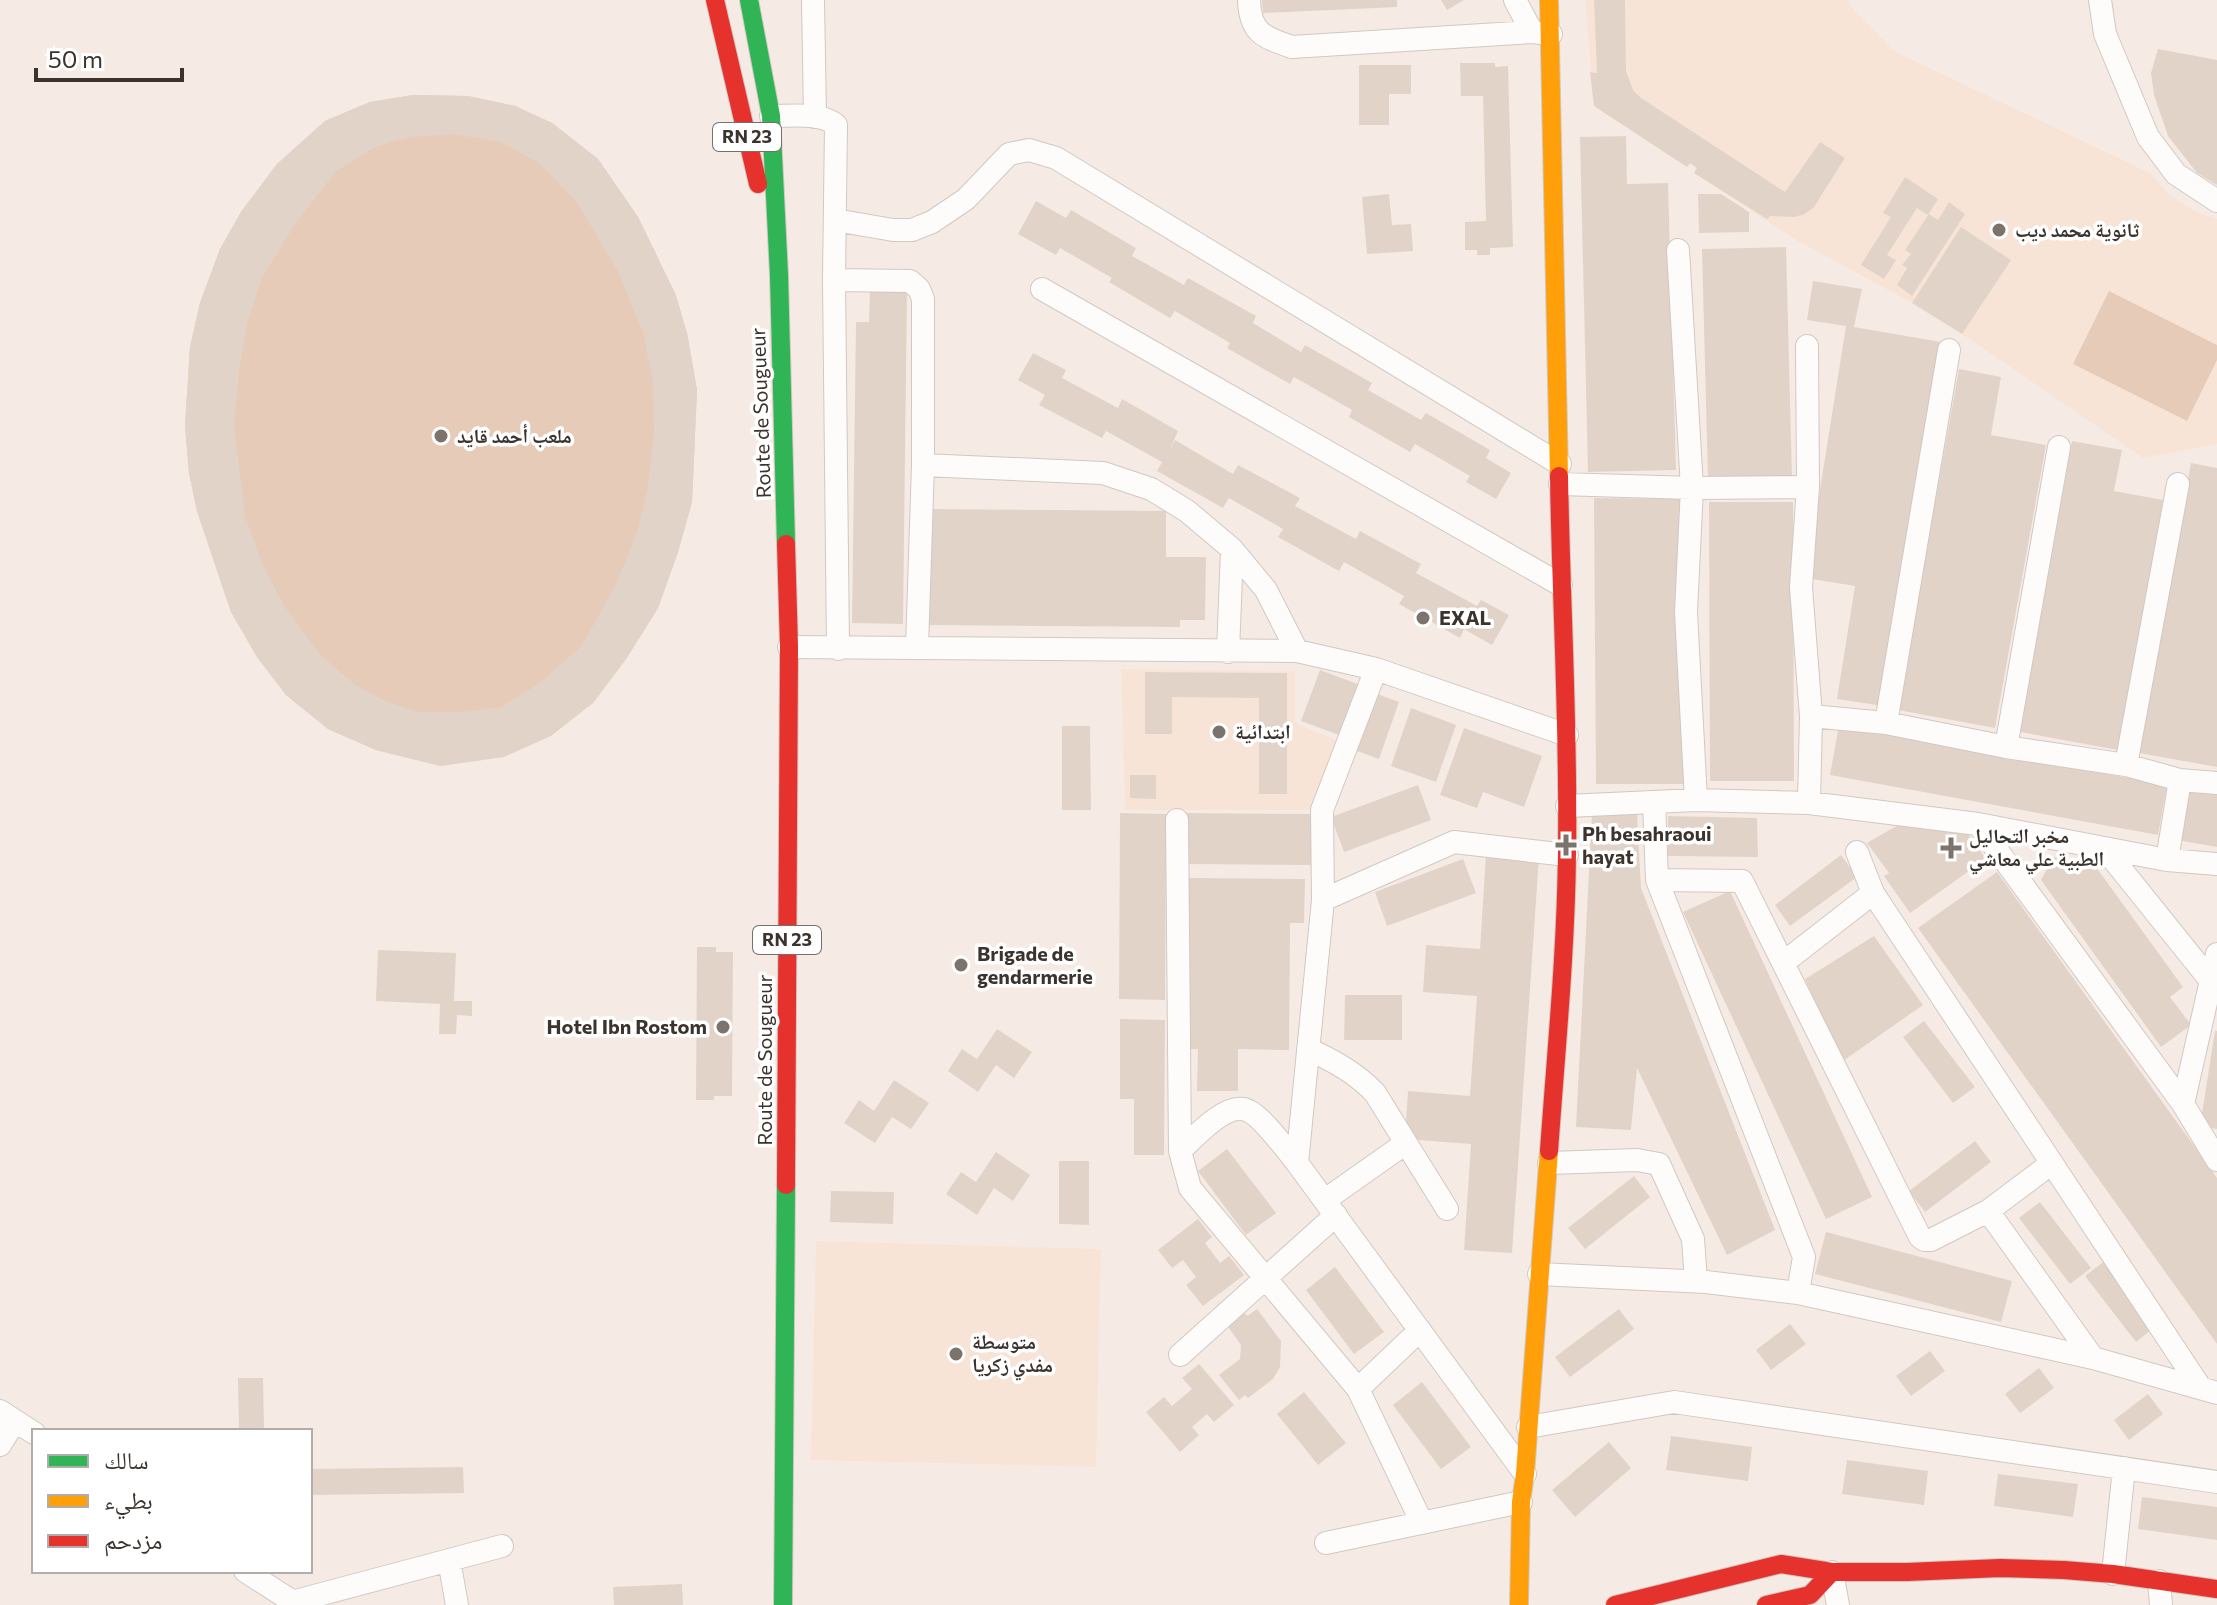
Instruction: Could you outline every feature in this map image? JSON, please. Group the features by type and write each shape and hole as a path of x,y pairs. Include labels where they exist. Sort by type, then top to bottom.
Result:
{"street":[{"name":"RN 23","path":"715,0 779,275"},
{"name":"RN 23","path":"749,0 771,116 779,275"},
{"path":"813,0 815,117"},
{"path":"1249,0 1249,18 1257,31 1292,47 1542,33"},
{"path":"1515,0 1542,33"},
{"path":"1519,1605 1521,1502 1549,1163 1567,855 1560,474 1542,33 1549,0"},
{"path":"2100,0 2105,34 2148,137 2176,174 2217,201"},
{"path":"771,116 815,117 829,119 836,125 834,280 838,649"},
{"path":"835,220 893,230 912,230 932,222 966,199 1009,154 1029,150 1056,158 1560,474 1692,488 1808,487"},
{"path":"1678,250 1692,488 1686,612 1696,800"},
{"name":"Route de Sougueur","path":"779,275 789,647 783,1605"},
{"path":"834,280 910,281 919,289 923,299 923,465 917,647"},
{"path":"1042,289 1561,585"},
{"path":"1807,346 1808,487 1801,587 1811,716 1809,803"},
{"path":"1886,723 1949,350"},
{"path":"2006,747 2059,447"},
{"path":"923,465 1103,473 1151,489 1187,511 1232,549 1266,590 1297,651"},
{"path":"2126,765 2178,484"},
{"path":"1228,652 1232,549"},
{"path":"789,647 1297,651 1376,669 1567,735"},
{"path":"1297,1163 1323,900 1322,810 1376,669"},
{"path":"1811,716 1886,723 2006,747 2126,765 2180,780 2217,783"},
{"path":"2167,860 2180,780"},
{"path":"1567,806 1696,800 1809,803 1978,824 2167,860 2217,864"},
{"path":"1654,802 1657,880 1804,1257 1798,1293"},
{"path":"1177,820 1180,1151 1190,1188 1358,1389 1422,1523"},
{"path":"1978,824 2183,1104 2217,1160"},
{"path":"1323,900 1454,842 1567,855"},
{"path":"2104,848 2211,981"},
{"path":"1857,852 1873,893 2052,1163 2208,1390"},
{"path":"1657,880 1742,881 1924,1240 1931,1240 1988,1211 2052,1163"},
{"path":"1783,963 1873,893"},
{"path":"2183,1104 2217,954"},
{"path":"1308,1049 1344,1066 1375,1093 1447,1209"},
{"path":"1180,1151 1215,1119 1228,1112 1243,1109 1256,1116 1297,1163 1525,1474"},
{"path":"1180,1355 1265,1278 1330,1208 1406,1143"},
{"path":"1549,1163 1637,1160 1659,1164 1693,1239 1696,1281"},
{"path":"1988,1211 2093,1358"},
{"path":"1539,1274 1696,1281 1798,1293 2093,1358 2208,1390"},
{"path":"1358,1389 1420,1330"},
{"path":"1528,1427 1674,1402 2217,1482"},
{"path":"0,1445 7,1416 32,1432"},
{"path":"2113,1574 2124,1468"},
{"path":"1326,1543 1521,1502"},
{"path":"248,1573 295,1603 502,1546"},
{"path":"449,1560 457,1605"},
{"path":"1615,1605 1781,1564 1832,1572 2000,1568 2113,1574 2217,1589"},
{"path":"1766,1605 1810,1595 1832,1572"},
{"path":"1832,1572 1838,1605"},
{"path":"2159,1581 2161,1605"}],"shaded area":[{"name":"ثانوية محمد ديب","path":"1585,0 1847,0 1894,51 2152,174 2168,194 2195,211 2217,219 2217,444 2143,458 1962,334 1796,240 1694,173 1696,168 1691,163 1687,167 1594,106"},
{"name":"ملعب أحمد قايد","path":"413,95 468,96 515,106 552,123 598,159 638,217 658,258 687,333 697,390 692,502 658,608 626,659 593,703 441,766 376,750 328,729 286,695 257,657 231,612 197,511 189,473 185,426 190,347 200,303 220,249 241,212 277,164 325,121 370,102"},
{"path":"2109,291 2217,345 2217,360 2187,421 2073,364"},
{"name":"ابتدائية","path":"1121,669 1295,671 1295,723 1336,740 1311,810 1125,810"},
{"name":"متوسطة مفدي زكريا","path":"816,1241 1101,1249 1096,1467 811,1460"}],"building":[{"path":"1262,0 1397,0 1397,7 1263,13"},
{"path":"1441,0 1464,0 1447,10"},
{"path":"1594,0 1625,0 1626,71 1633,90 1785,192 1820,142 1845,158 1814,207 1794,217 1770,216 1767,219 1694,173 1697,168 1690,163 1687,167 1594,106 1590,72 1597,73"},
{"path":"2158,49 2217,60 2217,185 2197,173 2168,136 2154,95 2151,73"},
{"path":"1460,63 1508,66 1513,247 1490,248 1490,255 1477,255 1477,250 1465,250 1465,222 1486,221 1483,96 1461,96"},
{"path":"1359,65 1411,65 1411,94 1389,94 1389,125 1359,125"},
{"path":"413,95 468,96 515,106 552,123 598,159 638,217 676,295 687,333 697,390 692,502 658,608 593,703 551,736 504,757 441,766 376,750 328,729 286,695 257,657 231,612 197,511 189,473 185,426 190,347 200,303 220,249 241,212 277,164 325,121 370,102","holes":["454,134 501,142 539,163 577,202 618,271 643,332 653,382 654,431 648,487 637,533 616,585 581,647 538,684 501,707 463,712 418,712 385,701 355,685 320,655 283,604 262,564 245,516 234,425 239,370 247,324 262,277 293,227 335,172 373,148 410,137"]},
{"path":"1626,136 1627,184 1668,183 1676,470 1588,472 1580,137"},
{"path":"1905,177 1938,199 1928,215 1917,208 1887,255 1896,260 1884,279 1861,265 1891,217 1883,213"},
{"path":"1389,194 1392,225 1411,224 1413,251 1367,254 1362,197"},
{"path":"1698,194 1721,194 1749,212 1749,232 1699,233"},
{"path":"1036,201 1066,218 1071,210 1136,248 1132,256 1184,285 1188,278 1256,316 1253,323 1301,352 1305,345 1372,383 1368,390 1421,420 1426,413 1490,450 1486,458 1511,473 1496,499 1466,482 1470,476 1415,444 1410,452 1349,417 1352,410 1294,377 1290,384 1227,348 1230,343 1175,311 1170,318 1109,282 1112,278 1060,248 1056,255 1018,234"},
{"path":"1949,202 1965,214 1912,296 1897,285 1907,268 1902,265 1911,254 1905,250 1929,214 1938,220"},
{"path":"1961,227 2011,260 1962,334 1912,303"},
{"path":"1786,247 1792,477 1708,479 1702,249"},
{"path":"1813,281 1862,289 1854,327 1941,342 1883,706 1837,699 1855,586 1806,578 1846,326 1807,320"},
{"path":"870,291 907,291 903,624 852,623 856,322 869,322"},
{"path":"1033,353 1066,370 1062,378 1118,408 1122,399 1178,431 1170,449 1175,440 1233,474 1238,465 1300,498 1295,506 1356,539 1360,531 1421,564 1416,573 1477,606 1481,600 1509,615 1492,645 1464,629 1460,638 1399,604 1404,596 1344,562 1339,571 1278,537 1283,529 1229,498 1223,508 1157,471 1162,462 1106,431 1102,438 1039,405 1045,395 1018,380"},
{"path":"1959,369 2001,377 1991,435 2046,445 1995,728 1898,710"},
{"path":"2072,441 2122,450 2114,491 2163,500 2118,750 2020,732"},
{"path":"2191,463 2217,468 2217,767 2139,753"},
{"path":"1594,498 1682,499 1683,784 1596,784"},
{"path":"1709,502 1793,502 1794,781 1710,781"},
{"path":"930,509 1166,511 1166,557 1206,557 1205,620 1180,620 1180,627 929,625"},
{"path":"1320,670 1360,685 1342,736 1301,721"},
{"path":"1145,672 1287,673 1287,794 1259,794 1259,698 1172,697 1172,734 1145,734"},
{"path":"1372,692 1399,702 1379,759 1352,749"},
{"path":"1411,708 1456,725 1436,782 1391,766"},
{"path":"1839,725 2167,785 2158,835 1830,775"},
{"path":"1062,726 1090,726 1091,810 1062,810"},
{"path":"1464,728 1542,756 1524,807 1483,792 1477,808 1440,795"},
{"path":"1130,775 1156,775 1156,799 1130,798"},
{"path":"1418,785 1431,820 1344,852 1331,817"},
{"path":"2187,786 2217,792 2217,847 2177,840"},
{"path":"1592,812 1637,814 1641,888 1775,1230 1727,1255 1637,1068 1631,1130 1576,1127"},
{"path":"1120,813 1166,814 1165,1000 1119,999"},
{"path":"1184,813 1311,814 1311,865 1184,864"},
{"path":"1668,816 1757,818 1758,857 1668,856"},
{"path":"1907,820 1968,834 1986,859 1910,913 1884,876 1889,873 1867,843"},
{"path":"1486,854 1539,857 1512,1253 1464,1250 1471,1144 1405,1139 1408,1091 1470,1096 1477,996 1423,992 1426,945 1480,949"},
{"path":"1841,855 1857,877 1790,926 1775,905"},
{"path":"2053,857 2093,863 2183,987 2170,997 2191,1025 2161,1047 2041,880"},
{"path":"1463,859 1476,893 1387,926 1375,892"},
{"path":"1997,872 2217,1178 2217,1344 1918,928"},
{"path":"1189,878 1305,879 1304,923 1290,923 1289,1050 1238,1049 1238,1091 1197,1091 1198,1049 1187,1049"},
{"path":"1730,891 1872,1197 1826,1219 1683,912"},
{"path":"1874,936 1923,1005 1843,1061 1805,979"},
{"path":"697,947 716,947 716,952 733,952 732,1096 714,1096 714,1100 696,1100"},
{"path":"378,950 456,953 454,1001 472,1001 472,1016 457,1015 456,1034 439,1034 440,1004 376,1001"},
{"path":"1345,995 1402,995 1402,1040 1344,1040"},
{"path":"1120,1019 1165,1020 1164,1155 1134,1155 1134,1099 1120,1099"},
{"path":"1924,1021 1975,1087 1953,1103 1903,1037"},
{"path":"997,1029 1032,1052 1014,1078 996,1065 978,1092 948,1071 962,1049 977,1059"},
{"path":"2217,1031 2217,1129 2200,1126"},
{"path":"894,1080 929,1103 911,1129 892,1117 875,1143 844,1123 859,1100 874,1111"},
{"path":"1975,1141 1991,1162 1925,1212 1909,1191"},
{"path":"1227,1149 1276,1213 1246,1235 1198,1171"},
{"path":"996,1152 1030,1175 1013,1201 994,1188 977,1215 946,1194 961,1172 976,1182"},
{"path":"1059,1161 1089,1161 1089,1225 1059,1224"},
{"path":"1634,1176 1650,1197 1585,1249 1568,1228"},
{"path":"831,1191 894,1192 893,1224 830,1222"},
{"path":"2040,1202 2091,1268 2070,1284 2019,1218"},
{"path":"1198,1219 1212,1237 1205,1243 1220,1263 1229,1256 1244,1275 1203,1306 1186,1285 1196,1277 1183,1260 1172,1268 1158,1250"},
{"path":"1826,1232 2012,1281 2001,1322 1815,1274"},
{"path":"2107,1259 2157,1325 2136,1342 2085,1276"},
{"path":"1335,1267 1384,1332 1354,1354 1306,1290"},
{"path":"1257,1309 1281,1341 1280,1367 1273,1379 1248,1398 1245,1395 1239,1400 1219,1375 1240,1359 1241,1345 1226,1324 1243,1311 1247,1316"},
{"path":"1619,1309 1634,1329 1570,1377 1555,1357"},
{"path":"1790,1324 1806,1344 1771,1370 1756,1350"},
{"path":"1930,1351 1945,1371 1911,1396 1896,1376"},
{"path":"1199,1364 1234,1405 1214,1422 1207,1414 1192,1427 1199,1435 1180,1452 1146,1412 1164,1397 1172,1406 1192,1389 1182,1378"},
{"path":"2039,1368 2054,1388 2020,1413 2005,1394"},
{"path":"238,1378 263,1378 264,1429 239,1429"},
{"path":"1422,1382 1471,1447 1441,1469 1393,1405"},
{"path":"1304,1392 1346,1443 1318,1465 1277,1414"},
{"path":"2148,1394 2163,1414 2129,1440 2114,1420"},
{"path":"1671,1436 1752,1447 1748,1481 1666,1470"},
{"path":"1609,1442 1631,1468 1575,1517 1552,1490"},
{"path":"1847,1460 1928,1471 1924,1505 1842,1494"},
{"path":"463,1467 464,1493 312,1495 312,1469"},
{"path":"1998,1474 2078,1484 2073,1517 1994,1506"},
{"path":"2142,1497 2217,1507 2217,1540 2138,1529"},
{"path":"682,1584 683,1605 614,1605 613,1587"}],"traffic: fast":[{"path":"749,0 771,116 779,275 786,544"},
{"path":"783,1605 786,1185"}],"traffic: slow":[{"path":"1549,0 1559,476"},
{"path":"1519,1605 1521,1502 1549,1151"}],"traffic: jam":[{"path":"715,0 758,184"},
{"path":"1549,1151 1563,965 1567,853 1559,476"},
{"path":"786,544 789,647 786,1185"},
{"path":"1615,1605 1781,1564 1832,1572 2000,1568 2064,1570 2217,1589"},
{"path":"1766,1605 1810,1595 1832,1572"}],"place":[{"name":"ثانوية محمد ديب","path":"1999,230"},
{"name":"ملعب أحمد قايد","path":"441,436"},
{"name":"EXAL","path":"1423,618"},
{"name":"ابتدائية","path":"1219,732"},
{"name":"Ph besahraoui hayat","path":"1566,845"},
{"name":"مخبر التحاليل الطبية علي معاشي","path":"1951,848"},
{"name":"Brigade de gendarmerie","path":"961,965"},
{"name":"Hotel Ibn Rostom","path":"723,1027"},
{"name":"متوسطة مفدي زكريا","path":"956,1354"}]}
